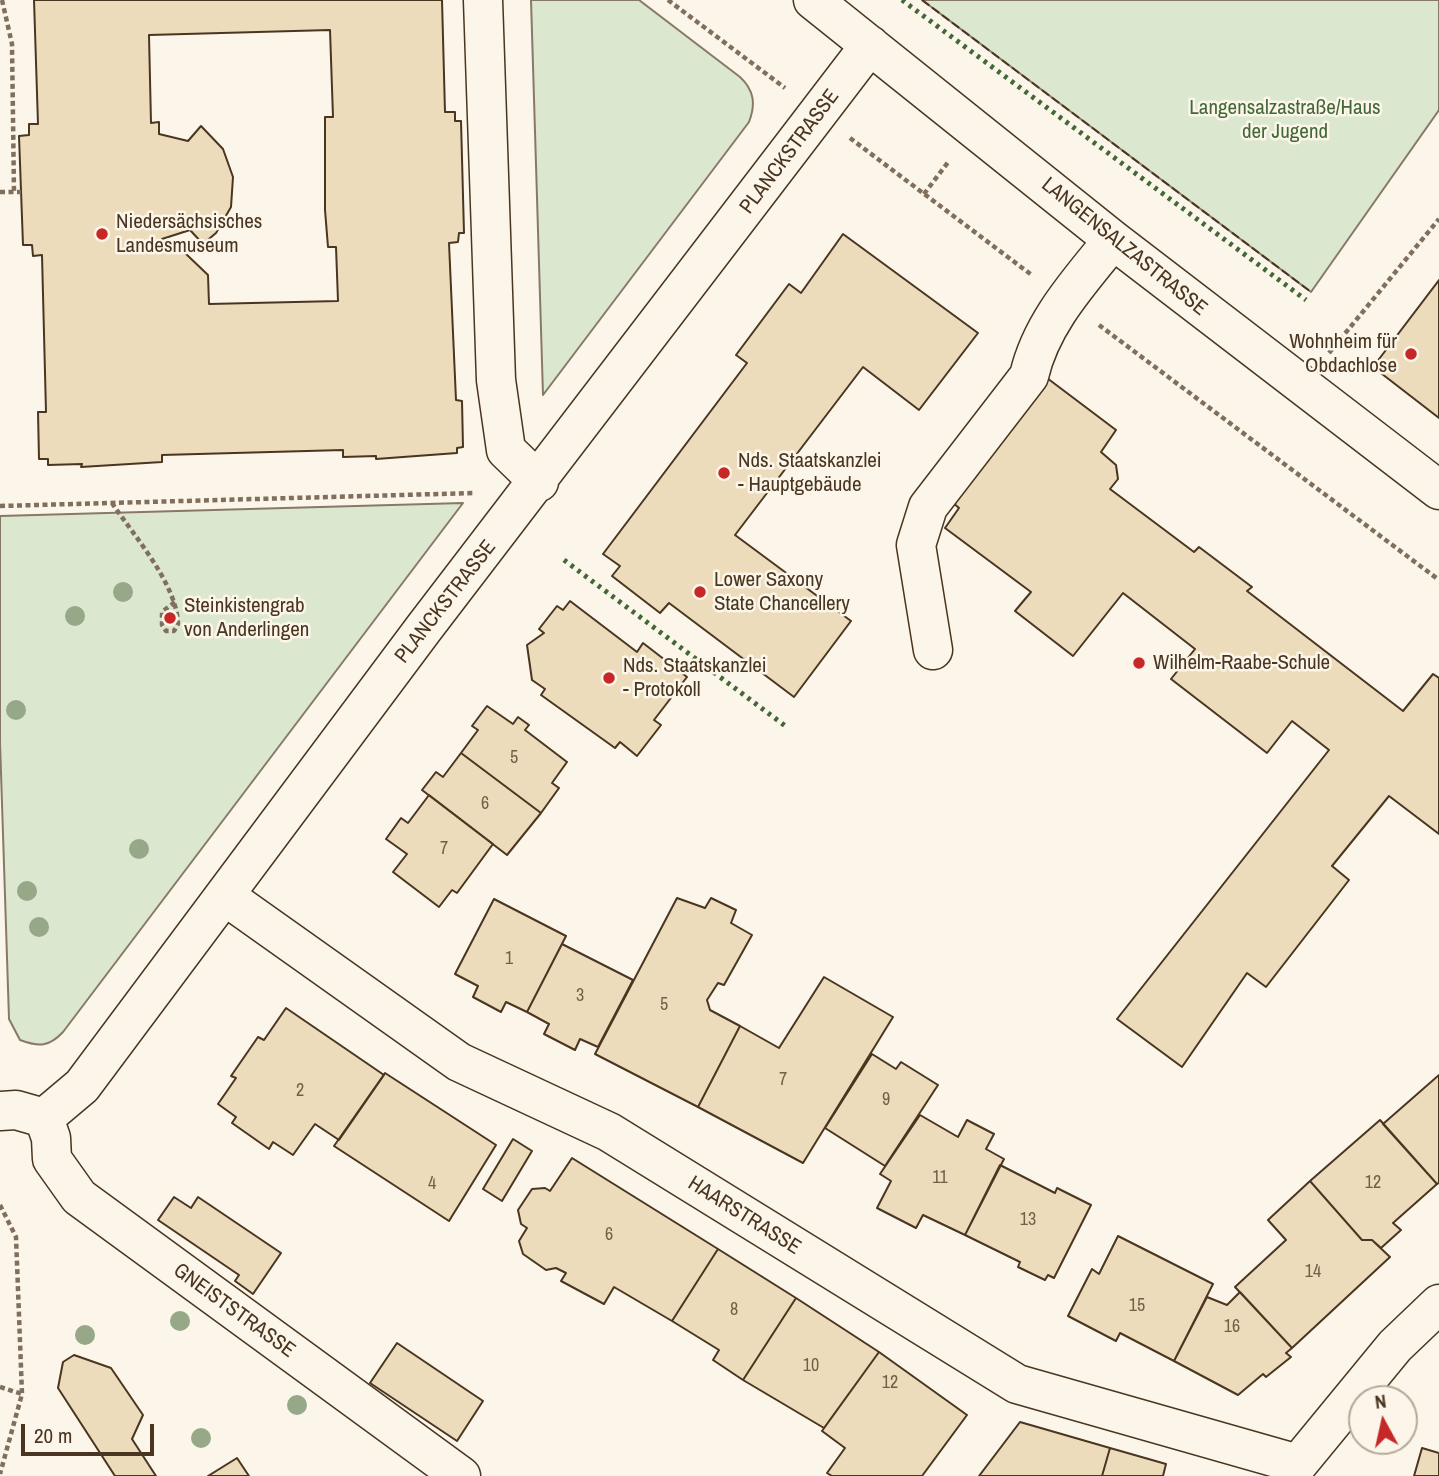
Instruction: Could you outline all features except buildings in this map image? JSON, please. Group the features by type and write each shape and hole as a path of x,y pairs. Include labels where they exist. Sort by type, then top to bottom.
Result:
{"street":[{"path":"483,0 496,380 506,450 539,482"},
{"name":"LANGENSALZASTRASSE","path":"813,0 1113,240 1301,387 1439,490"},
{"name":"PLANCKSTRASSE","path":"44,1118 82,1086 424,628 539,482 870,45"},
{"path":"933,650 916,545 928,507 1029,376 1035,350 1065,300 1113,240"},
{"name":"HAARSTRASSE","path":"225,896 459,1062 609,1132 1017,1384 1301,1470"},
{"path":"0,1111 16,1110 44,1118"},
{"name":"GNEISTSTRASSE","path":"44,1118 51,1138 52,1159 79,1197 461,1476"},
{"path":"1301,1470 1395,1346 1439,1304"}],"path":[{"path":"2,0 12,44 14,192"},
{"path":"668,0 1439,580"},
{"path":"0,192 21,192"},
{"path":"1301,387 1439,219"},
{"path":"0,506 484,493 514,514"},
{"path":"111,503 154,563 175,602 178,624 174,631 166,631 162,625 162,612 175,602"},
{"path":"0,1205 16,1237 22,1394 0,1475"},
{"path":"0,1387 22,1394"}],"green space":[{"path":"531,0 639,0 740,77 751,92 753,103 749,122 543,395"},
{"name":"Langensalzastraße/Haus der Jugend","path":"922,0 1439,0 1439,110 1311,292"},
{"path":"463,503 63,1032 53,1041 43,1044 20,1040 9,1019 0,742 0,516"}],"hedge":[{"path":"902,0 1306,300"},
{"path":"564,560 788,728"}],"fence":[{"path":"922,0 1311,292"}],"place":[{"name":"Niedersächsisches Landesmuseum","path":"102,234"},
{"name":"Wohnheim für Obdachlose","path":"1411,354"},
{"name":"Nds. Staatskanzlei - Hauptgebäude","path":"724,473"},
{"name":"Lower Saxony State Chancellery","path":"700,592"},
{"name":"Steinkistengrab von Anderlingen","path":"170,618"},
{"name":"Wilhelm-Raabe-Schule","path":"1139,663"},
{"name":"Nds. Staatskanzlei - Protokoll","path":"609,678"}]}
